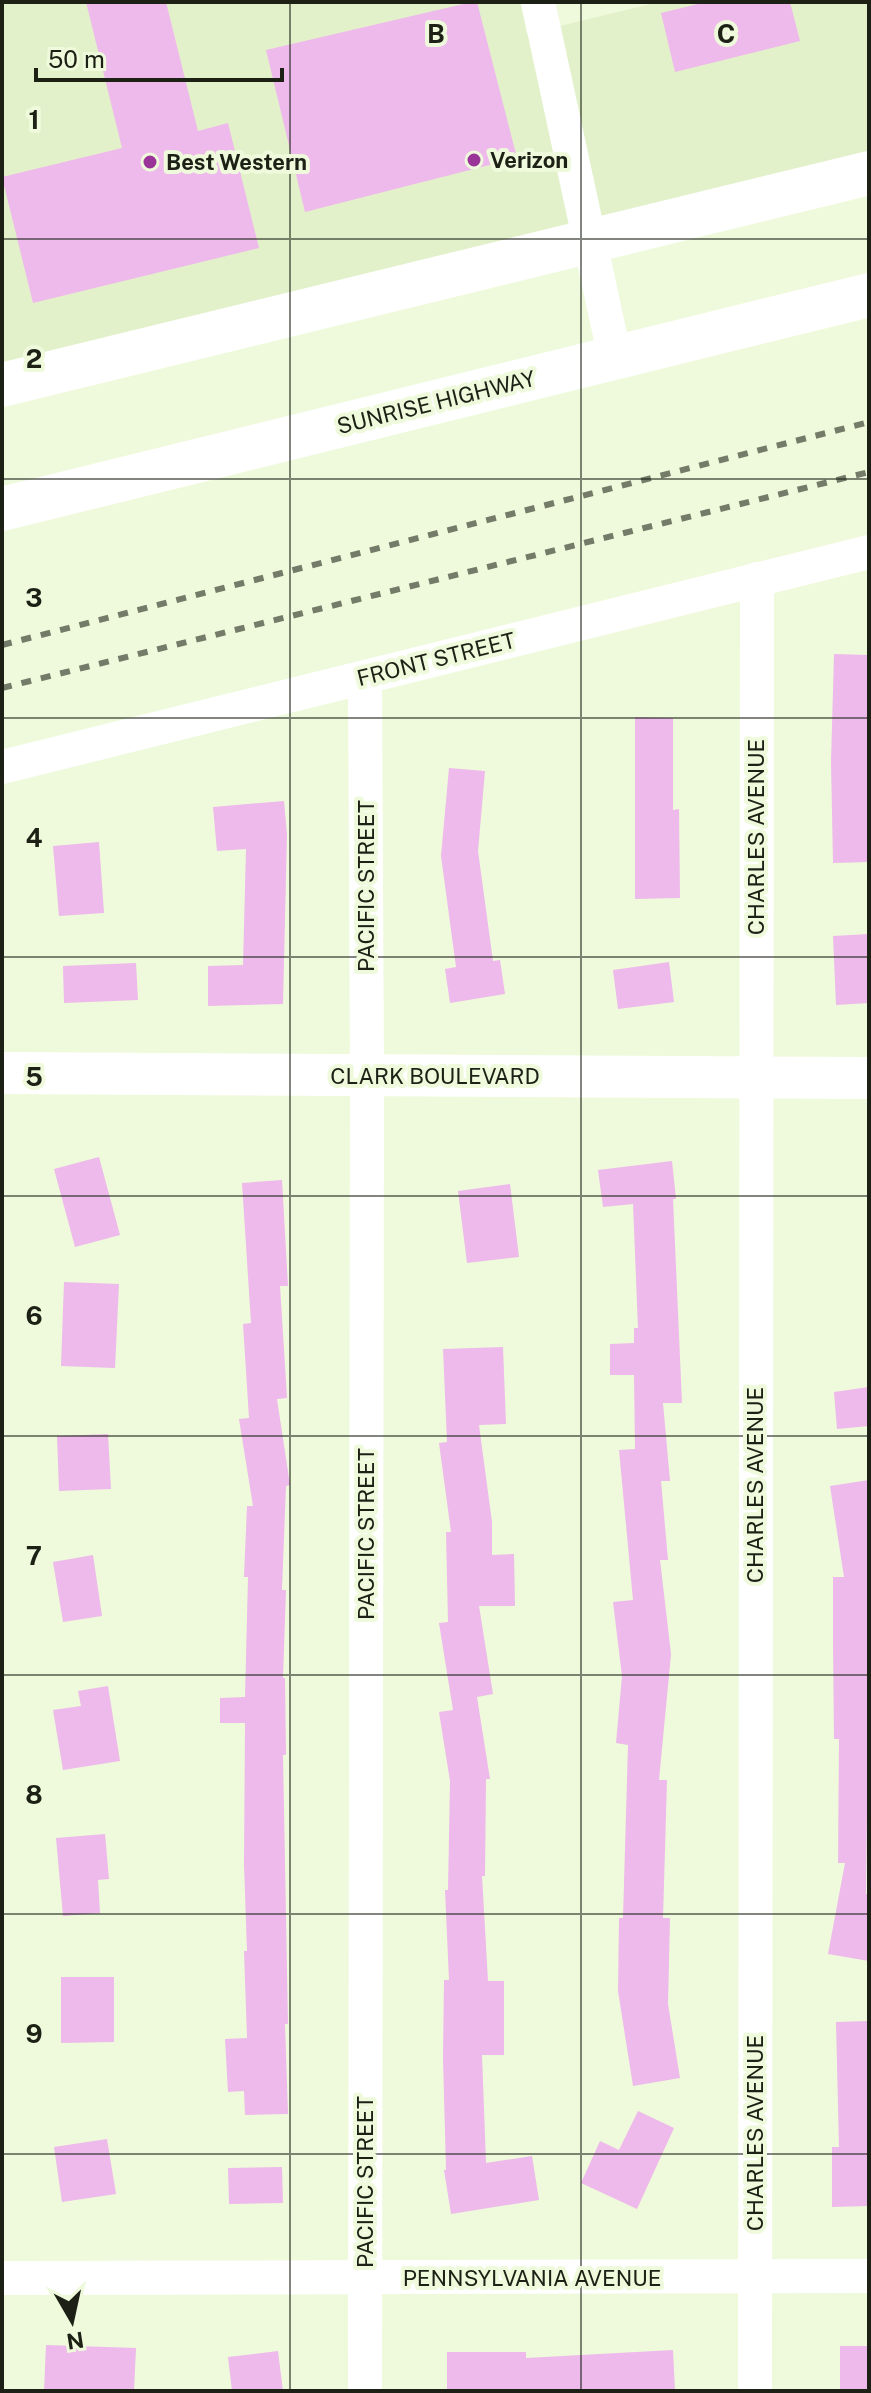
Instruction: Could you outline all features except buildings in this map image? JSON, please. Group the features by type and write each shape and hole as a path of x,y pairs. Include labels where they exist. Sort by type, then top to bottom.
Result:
{"highway":[{"path":"2,385 869,173"},
{"name":"SUNRISE HIGHWAY","path":"2,509 869,295"}],"street":[{"path":"538,2 615,358"},
{"name":"FRONT STREET","path":"2,767 869,552"},
{"name":"CHARLES AVENUE","path":"755,2391 757,579"},
{"name":"PACIFIC STREET","path":"365,677 365,2391"},
{"name":"CLARK BOULEVARD","path":"2,1073 869,1078"},
{"name":"PENNSYLVANIA AVENUE","path":"2,2278 869,2276"}],"shaded area":[{"path":"2,2 520,2 527,34 659,2 869,2 869,155 2,365"}],"railway":[{"path":"2,645 869,422"},
{"path":"2,688 869,472"}],"place":[{"name":"Verizon","path":"474,160"},
{"name":"Best Western","path":"150,162"}]}
